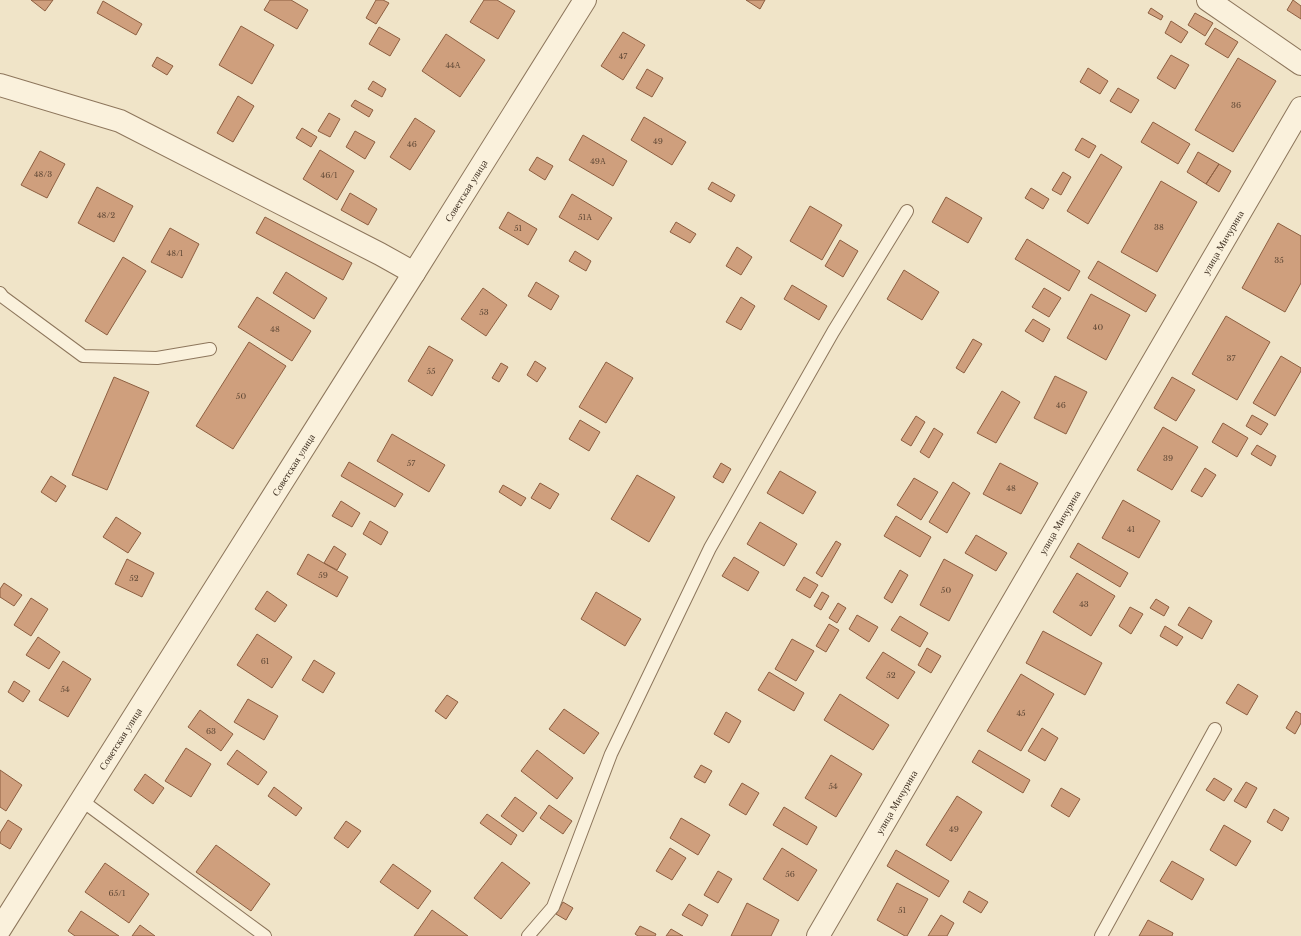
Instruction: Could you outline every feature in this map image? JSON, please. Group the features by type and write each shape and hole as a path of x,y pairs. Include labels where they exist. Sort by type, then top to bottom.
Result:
{"street":[{"name":"Советская улица","path":"0,929 585,0"},
{"path":"1208,0 1301,64"},
{"path":"0,85 120,121 380,254 414,273"},
{"name":"улица Мичурина","path":"818,936 1301,108"}],"lane":[{"path":"528,936 553,907 611,754 710,548 833,332 906,211"},
{"path":"0,293 3,297 83,356 157,358 210,349"},
{"path":"1101,936 1215,728"},
{"path":"81,800 265,936"}],"building":[{"path":"31,0 53,0 45,11"},
{"path":"270,0 291,0 308,10 297,29 264,10"},
{"path":"376,0 383,0 389,3 376,24 366,18"},
{"path":"484,0 497,0 515,11 498,39 470,22"},
{"path":"746,0 765,0 760,9"},
{"path":"1293,0 1301,6 1301,19 1287,10"},
{"path":"103,1 142,24 136,35 97,13"},
{"path":"1151,8 1163,16 1161,20 1148,13"},
{"path":"1195,13 1213,23 1205,36 1188,25"},
{"path":"1171,21 1188,32 1181,43 1165,33"},
{"path":"241,26 274,45 252,84 219,65"},
{"path":"379,27 400,39 390,56 369,44"},
{"path":"1215,28 1238,42 1228,58 1205,44"},
{"path":"623,32 645,45 623,80 601,66"},
{"path":"446,34 485,60 460,97 422,71"},
{"path":"1171,55 1189,65 1175,89 1157,78"},
{"path":"157,57 173,66 167,75 152,66"},
{"path":"1238,58 1276,81 1233,152 1195,130"},
{"path":"1088,68 1108,81 1100,94 1080,82"},
{"path":"647,69 663,78 652,97 636,88"},
{"path":"373,81 386,89 382,97 368,89"},
{"path":"1118,88 1139,100 1131,113 1110,101"},
{"path":"238,96 254,106 233,142 217,133"},
{"path":"355,100 373,110 369,117 351,106"},
{"path":"329,113 340,119 330,137 318,131"},
{"path":"644,117 686,142 672,165 631,140"},
{"path":"415,118 435,131 410,170 390,157"},
{"path":"1153,122 1190,144 1178,164 1141,142"},
{"path":"302,128 317,137 311,147 296,138"},
{"path":"355,131 375,142 365,159 346,147"},
{"path":"583,135 627,161 613,186 569,160"},
{"path":"1082,138 1096,146 1089,158 1075,150"},
{"path":"320,150 354,171 337,200 303,179"},
{"path":"40,151 65,164 47,198 21,185"},
{"path":"1198,152 1219,164 1206,184 1187,172"},
{"path":"1101,154 1122,167 1088,224 1067,211"},
{"path":"537,157 553,166 545,180 529,170"},
{"path":"1219,164 1231,171 1219,192 1206,184"},
{"path":"1063,172 1071,177 1061,195 1052,190"},
{"path":"1161,181 1197,202 1157,272 1121,252"},
{"path":"712,182 735,195 731,202 708,189"},
{"path":"97,187 133,206 114,242 78,223"},
{"path":"1031,188 1049,199 1043,209 1025,198"},
{"path":"350,193 377,209 368,225 341,210"},
{"path":"572,194 612,218 598,240 559,217"},
{"path":"946,197 982,218 968,243 932,222"},
{"path":"810,206 842,225 822,260 790,241"},
{"path":"508,212 537,229 528,245 499,228"},
{"path":"265,217 352,263 343,280 256,233"},
{"path":"676,222 696,234 690,243 670,232"},
{"path":"1278,223 1301,236 1301,283 1285,312 1242,288"},
{"path":"170,228 199,244 182,278 151,262"},
{"path":"1027,239 1080,271 1069,291 1015,259"},
{"path":"840,240 858,251 843,277 825,266"},
{"path":"737,247 752,257 741,275 726,266"},
{"path":"575,251 591,261 586,271 569,261"},
{"path":"123,257 146,271 107,335 85,321"},
{"path":"1098,261 1156,295 1146,312 1088,278"},
{"path":"904,270 939,292 922,320 887,299"},
{"path":"286,272 327,298 314,319 273,293"},
{"path":"536,282 559,296 551,310 528,296"},
{"path":"792,285 827,306 819,320 784,299"},
{"path":"483,288 507,305 486,336 461,319"},
{"path":"1044,288 1061,298 1049,317 1032,307"},
{"path":"1091,294 1130,315 1106,360 1067,338"},
{"path":"257,297 311,331 292,361 238,327"},
{"path":"741,297 755,306 741,330 726,322"},
{"path":"1226,316 1270,342 1237,400 1192,374"},
{"path":"1033,319 1050,329 1043,342 1025,331"},
{"path":"973,339 982,344 964,373 956,368"},
{"path":"249,342 286,366 233,449 196,426"},
{"path":"429,346 453,360 432,396 408,381"},
{"path":"1281,356 1301,368 1301,371 1275,416 1253,403"},
{"path":"535,361 546,368 537,382 527,375"},
{"path":"606,362 633,378 606,423 579,407"},
{"path":"501,363 508,367 499,382 492,378"},
{"path":"1055,376 1087,392 1066,434 1034,418"},
{"path":"114,377 149,392 107,490 72,475"},
{"path":"1172,377 1195,390 1176,421 1154,408"},
{"path":"1002,391 1020,402 996,443 977,433"},
{"path":"1252,415 1268,424 1261,435 1246,426"},
{"path":"916,416 925,422 911,446 901,440"},
{"path":"580,420 600,432 589,451 569,439"},
{"path":"1223,423 1248,438 1237,457 1212,442"},
{"path":"1163,427 1198,447 1172,490 1137,470"},
{"path":"934,428 943,434 929,458 920,452"},
{"path":"392,434 445,465 429,492 377,461"},
{"path":"1257,445 1276,456 1271,466 1251,454"},
{"path":"349,462 403,494 395,507 341,476"},
{"path":"721,463 731,469 723,483 713,477"},
{"path":"1000,463 1038,483 1021,514 983,494"},
{"path":"1205,468 1216,475 1202,497 1191,491"},
{"path":"780,471 816,492 803,514 767,493"},
{"path":"637,475 675,497 649,542 611,519"},
{"path":"51,476 66,486 56,502 41,492"},
{"path":"914,478 938,492 921,520 897,505"},
{"path":"953,482 970,493 947,533 929,522"},
{"path":"540,483 559,494 550,509 531,498"},
{"path":"503,485 526,498 521,506 499,492"},
{"path":"1123,500 1160,521 1139,558 1102,538"},
{"path":"341,501 360,513 352,527 332,516"},
{"path":"896,516 931,537 920,557 884,536"},
{"path":"116,517 141,533 128,553 103,537"},
{"path":"370,521 388,532 381,545 363,534"},
{"path":"760,522 797,544 784,566 747,544"},
{"path":"976,535 1007,553 996,571 965,553"},
{"path":"836,541 841,544 822,577 816,573"},
{"path":"1078,543 1128,573 1120,587 1070,557"},
{"path":"334,546 346,554 337,570 324,563"},
{"path":"308,554 348,577 337,597 297,574"},
{"path":"734,557 759,572 748,591 722,576"},
{"path":"127,559 154,573 142,597 115,584"},
{"path":"944,559 973,575 949,621 920,605"},
{"path":"900,570 908,575 892,603 884,598"},
{"path":"1077,573 1115,596 1091,636 1053,612"},
{"path":"804,577 818,585 810,598 796,590"},
{"path":"4,583 22,595 14,606 0,597 0,589"},
{"path":"267,591 287,605 275,622 255,609"},
{"path":"596,592 641,619 625,646 581,619"},
{"path":"822,592 829,596 821,610 814,606"},
{"path":"31,598 48,609 31,636 14,625"},
{"path":"1156,599 1169,607 1164,616 1150,608"},
{"path":"838,603 846,608 837,623 829,618"},
{"path":"1130,607 1143,614 1131,634 1119,626"},
{"path":"1189,607 1212,621 1202,639 1178,625"},
{"path":"857,615 878,627 869,642 849,629"},
{"path":"900,616 928,633 920,647 891,630"},
{"path":"829,624 839,630 826,652 816,646"},
{"path":"1165,626 1183,637 1177,646 1160,636"},
{"path":"1043,631 1102,663 1085,695 1026,663"},
{"path":"257,634 292,657 272,688 237,665"},
{"path":"38,637 60,652 49,669 26,655"},
{"path":"792,639 814,651 796,681 775,669"},
{"path":"927,648 941,656 931,673 918,665"},
{"path":"883,652 915,672 898,699 866,678"},
{"path":"314,660 335,673 323,693 302,680"},
{"path":"63,661 91,679 68,717 39,700"},
{"path":"769,672 804,693 794,711 758,690"},
{"path":"1021,674 1054,694 1021,751 987,731"},
{"path":"14,681 30,691 23,702 8,692"},
{"path":"1238,684 1258,696 1247,715 1226,703"},
{"path":"840,694 889,725 873,750 824,720"},
{"path":"447,695 458,702 446,719 435,711"},
{"path":"248,699 278,716 264,740 234,722"},
{"path":"564,709 599,733 584,754 549,729"},
{"path":"200,710 233,734 221,751 188,727"},
{"path":"1296,711 1301,714 1301,723 1295,734 1286,728"},
{"path":"726,712 741,721 729,743 714,734"},
{"path":"1042,728 1058,738 1045,761 1028,751"},
{"path":"186,748 211,764 191,797 165,781"},
{"path":"237,750 267,772 258,785 227,764"},
{"path":"537,750 573,778 557,799 521,771"},
{"path":"979,750 1030,780 1023,793 972,762"},
{"path":"831,755 862,774 836,817 805,798"},
{"path":"701,765 712,771 705,783 694,777"},
{"path":"0,770 22,785 6,811 0,807"},
{"path":"145,774 164,788 153,804 134,790"},
{"path":"1214,778 1232,789 1224,801 1206,790"},
{"path":"1246,782 1257,788 1246,808 1234,801"},
{"path":"742,783 759,793 746,815 729,805"},
{"path":"274,787 302,808 296,816 268,796"},
{"path":"1061,788 1080,799 1069,817 1051,806"},
{"path":"957,796 982,812 951,861 926,845"},
{"path":"515,797 537,813 523,832 501,816"},
{"path":"549,805 572,821 563,834 540,818"},
{"path":"784,807 817,827 807,845 773,825"},
{"path":"1274,809 1289,818 1282,831 1267,822"},
{"path":"487,814 517,835 511,845 480,823"},
{"path":"681,818 710,835 698,855 670,838"},
{"path":"8,820 22,829 10,849 0,843 0,833"},
{"path":"346,821 361,831 348,848 334,838"},
{"path":"1224,825 1251,841 1236,866 1210,850"},
{"path":"216,845 270,884 251,911 196,872"},
{"path":"670,848 686,858 672,880 656,871"},
{"path":"782,848 817,870 798,901 763,879"},
{"path":"896,850 949,881 939,897 887,866"},
{"path":"1172,861 1204,879 1192,900 1160,881"},
{"path":"502,862 530,883 501,919 474,898"},
{"path":"105,863 149,894 129,923 85,892"},
{"path":"393,864 431,891 418,909 380,882"},
{"path":"718,871 732,879 718,903 704,895"},
{"path":"897,883 928,899 907,936 877,920"},
{"path":"969,891 988,902 981,913 963,902"},
{"path":"563,902 573,908 566,920 556,914"},
{"path":"747,903 779,920 771,936 731,936"},
{"path":"689,904 708,915 702,926 682,915"},
{"path":"432,910 468,936 414,936"},
{"path":"81,911 119,936 75,936 68,931"},
{"path":"941,915 954,923 947,936 928,936"},
{"path":"1148,920 1173,933 1172,936 1139,936"},
{"path":"140,925 155,936 132,936"},
{"path":"640,926 656,934 655,936 638,936 635,934"},
{"path":"671,929 683,936 666,936"}]}
